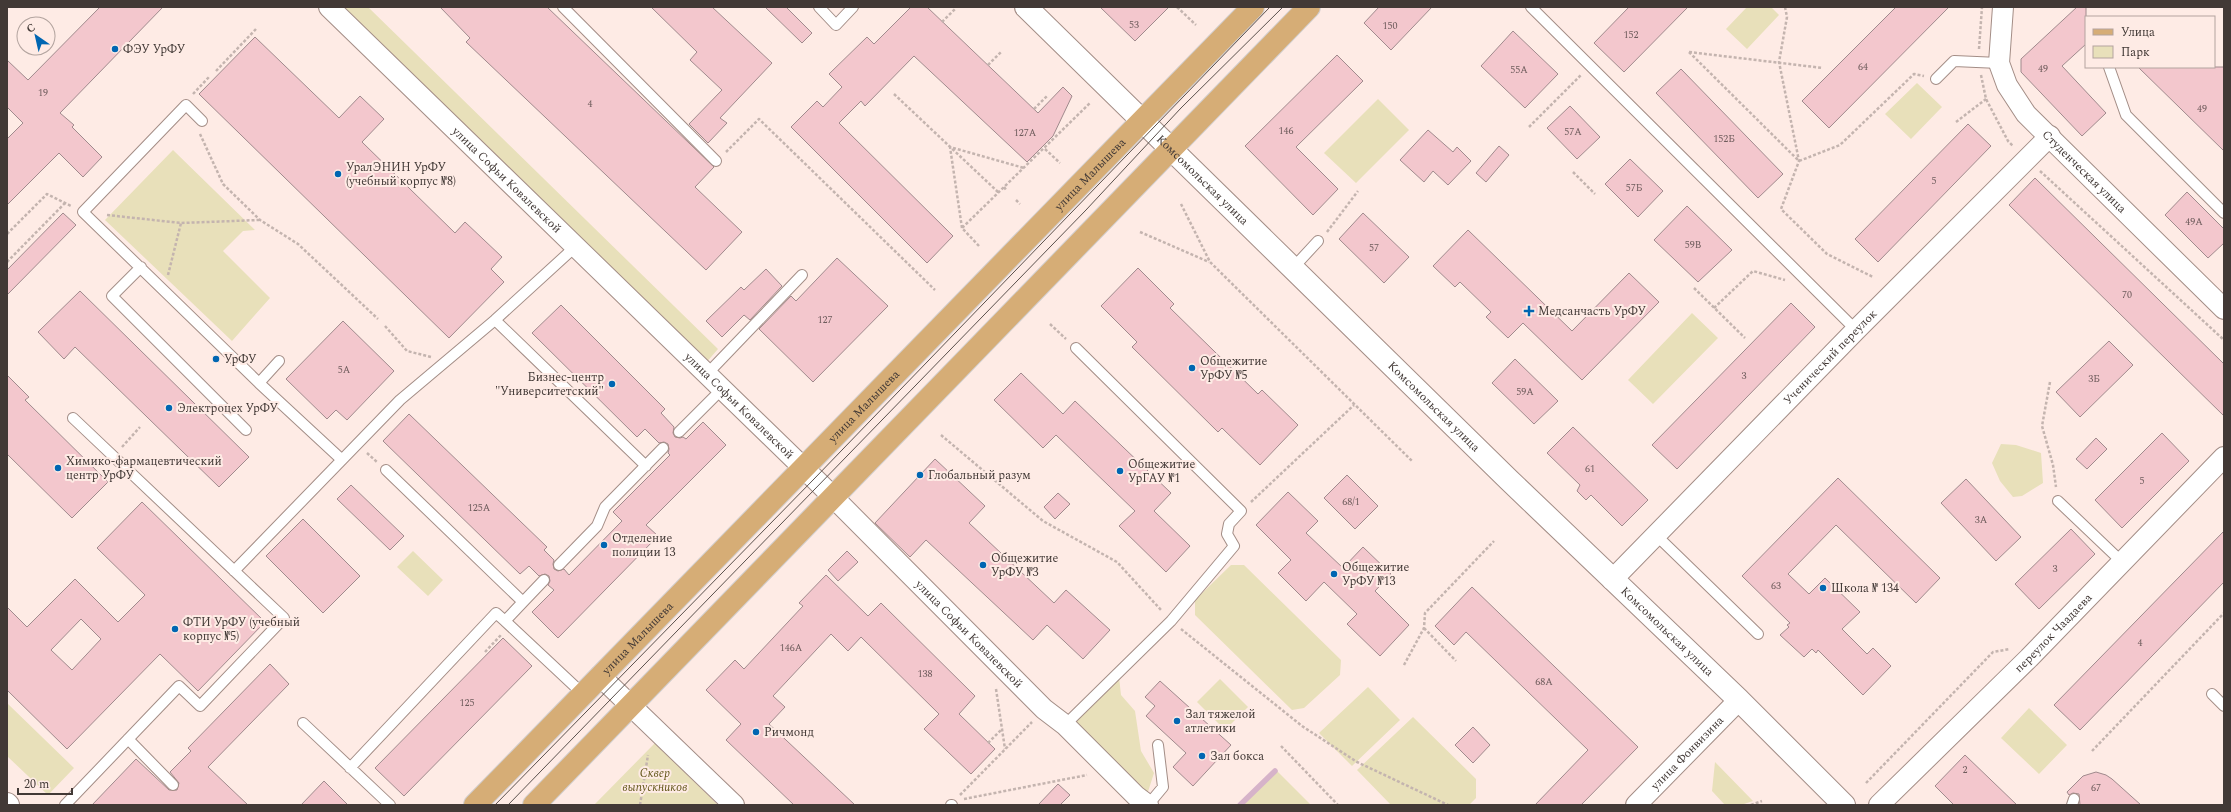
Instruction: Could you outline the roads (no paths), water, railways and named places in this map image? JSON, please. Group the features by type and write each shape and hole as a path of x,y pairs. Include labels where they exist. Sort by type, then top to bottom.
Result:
{"main road":[{"name":"Комсомольская улица","path":"1026,7 1612,580 1739,700 1844,805"},
{"name":"улица Малышева","path":"475,805 1253,7"},
{"path":"534,805 1309,7"}],"street":[{"name":"улица Софьи Ковалевской","path":"329,7 803,468 1044,709 1065,725 1140,803"},
{"name":"Студенческая улица","path":"2003,7 1999,63 2007,85 2026,114 2224,309"},
{"name":"Ученический переулок","path":"1612,580 1856,330 2050,136"},
{"name":"переулок Чаадаева","path":"1879,805 2029,658 2224,457"},
{"path":"600,676 734,805"},
{"name":"улица Фонвизина","path":"1636,805 1739,700"}],"lane":[{"path":"563,7 716,161"},
{"path":"819,7 836,25 853,7"},
{"path":"1531,7 1856,330"},
{"path":"1936,79 1954,61 1999,63"},
{"path":"2109,68 2126,115 2224,213"},
{"path":"202,121 186,105 83,212 164,289 259,383 342,459"},
{"path":"1293,268 1318,241"},
{"path":"234,570 400,400 495,320 575,247"},
{"path":"141,267 112,296 246,430"},
{"path":"707,374 802,275"},
{"path":"495,320 646,466"},
{"path":"1065,725 1171,621 1234,546 1227,534 1229,524 1242,511 1076,348"},
{"path":"259,383 279,361"},
{"path":"679,432 722,389"},
{"path":"65,805 179,686 200,706 284,618 73,418"},
{"path":"559,565 597,526 605,507 663,448"},
{"path":"386,470 523,602"},
{"path":"2058,501 2122,562"},
{"path":"1656,535 1758,634"},
{"path":"507,623 523,602 544,580"},
{"path":"350,768 496,613 584,694"},
{"path":"2212,694 2224,706"},
{"path":"303,723 390,805"},
{"path":"128,739 173,785"},
{"path":"1140,803 1163,787 1158,745"}],"waterway":[{"path":"1240,805 1275,771"}],"tram line":[{"path":"495,805 814,479 1270,7"},
{"path":"508,805 1086,210 1181,108 1283,7"}],"place":[{"name":"ФЭУ УрФУ","path":"115,49"},
{"name":"УралЭНИН УрФУ (учебный корпус №8)","path":"338,174"},
{"name":"Медсанчасть УрФУ","path":"1529,311"},
{"name":"УрФУ","path":"216,359"},
{"name":"Общежитие УрФУ №5","path":"1192,368"},
{"name":"Бизнес-центр \"Университетский\"","path":"612,384"},
{"name":"Электроцех УрФУ","path":"169,408"},
{"name":"Химико-фармацевтический центр УрФУ","path":"58,468"},
{"name":"Общежитие УрГАУ №1","path":"1120,471"},
{"name":"Глобальный разум","path":"920,475"},
{"name":"Отделение полиции 13","path":"604,545"},
{"name":"Общежитие УрФУ №3","path":"983,565"},
{"name":"Общежитие УрФУ №13","path":"1334,574"},
{"name":"Школа № 134","path":"1823,588"},
{"name":"ФТИ УрФУ (учебный корпус №5)","path":"175,629"},
{"name":"Зал тяжелой атлетики","path":"1177,721"},
{"name":"Ричмонд","path":"756,732"},
{"name":"Зал бокса","path":"1202,756"}],"park label":[{"name":"Сквер выпускников","path":"655,780"}]}
